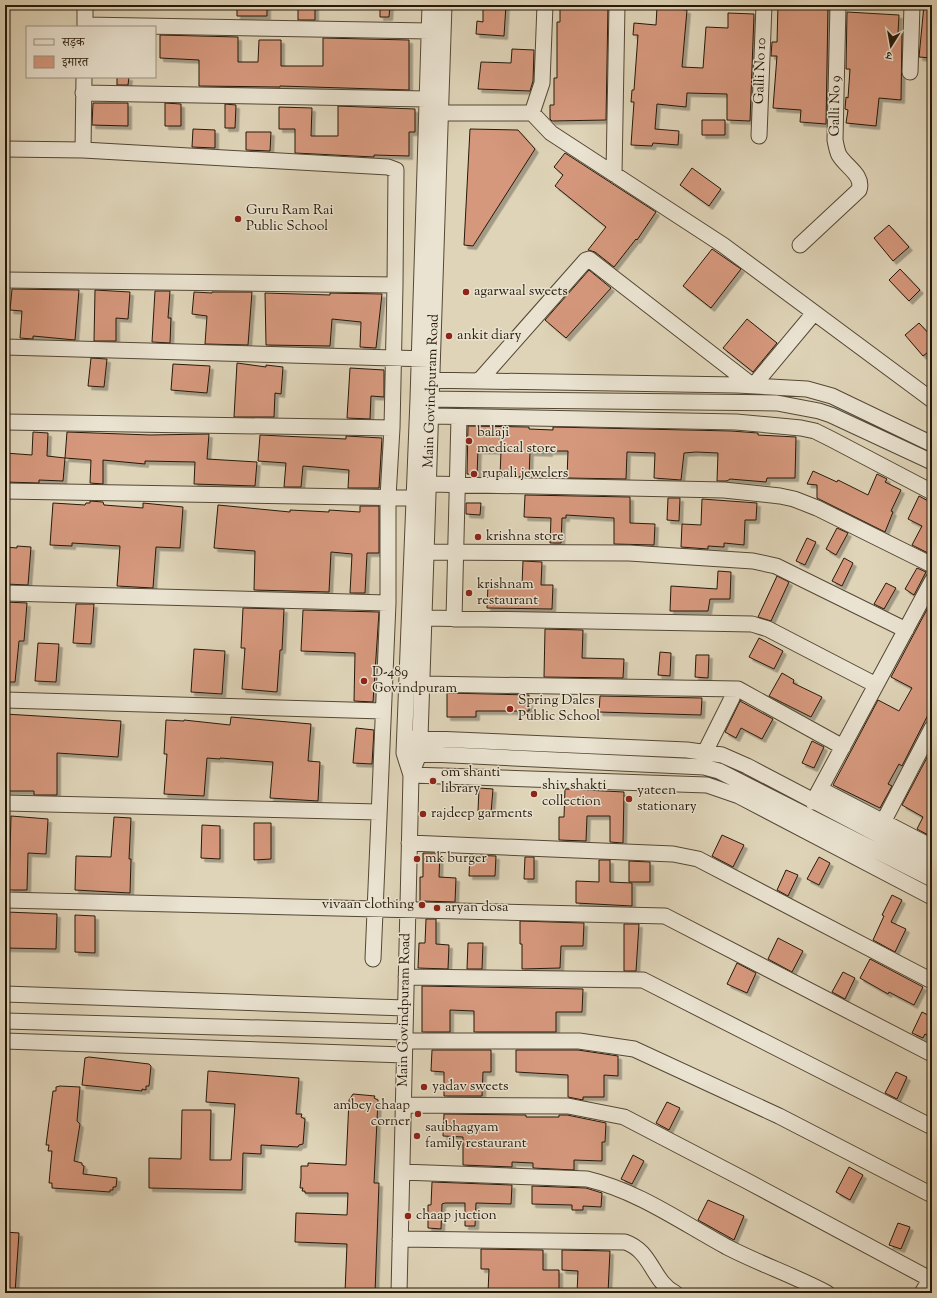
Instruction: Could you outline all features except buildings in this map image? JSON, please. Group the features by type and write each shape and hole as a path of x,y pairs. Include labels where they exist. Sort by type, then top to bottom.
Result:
{"street":[{"path":"85,5 85,26"},
{"name":"Main Govindpuram Road","path":"411,775 404,753 404,738 414,498 426,380 427,99 430,5"},
{"name":"Main Govindpuram Road","path":"426,359 441,113 444,5"},
{"path":"532,113 542,83 545,5"},
{"path":"614,174 618,5"},
{"name":"Galli No 10","path":"758,136 764,5"},
{"name":"Galli No 9","path":"800,245 859,190 860,185 860,179 839,155 835,140 838,5"},
{"path":"910,72 912,5"},
{"path":"156,27 429,31"},
{"path":"82,150 84,78"},
{"path":"84,93 427,99"},
{"path":"441,113 532,113 551,133 723,246 932,400"},
{"path":"5,149 82,150 393,168 397,175 392,428 388,497 388,603 373,959"},
{"path":"479,381 586,260 589,260 753,386"},
{"path":"5,280 395,285"},
{"path":"753,386 814,313"},
{"path":"5,347 426,359"},
{"path":"426,380 787,387 823,393 932,444"},
{"path":"425,399 777,403 819,411 831,415 932,462"},
{"name":"Main Govindpuram Road","path":"399,1293 411,775 419,754 420,738 432,416 425,399"},
{"path":"432,416 736,422 801,428 815,431 932,492"},
{"path":"454,618 459,417"},
{"path":"5,422 392,428"},
{"path":"429,484 724,490 780,496 794,499 817,508 932,565"},
{"path":"5,492 414,498"},
{"path":"427,552 629,553 752,561 776,566 906,630"},
{"path":"817,795 932,581"},
{"path":"5,593 388,603"},
{"path":"425,618 752,624 768,629 876,685"},
{"path":"422,684 738,689 843,746"},
{"path":"705,752 732,698"},
{"path":"5,700 383,712"},
{"path":"880,828 932,728"},
{"path":"404,738 705,752 722,755 817,795 880,828 932,863"},
{"path":"404,753 704,767 719,771 932,879"},
{"path":"411,775 707,785 738,796 932,897"},
{"path":"5,803 379,812"},
{"path":"880,828 932,847"},
{"path":"409,843 673,854 698,859 932,981"},
{"path":"5,900 408,911 665,916 932,1054"},
{"path":"406,977 643,980 932,1127"},
{"path":"5,994 405,1008"},
{"path":"175,1000 175,1026"},
{"path":"5,1022 273,1029 405,1043"},
{"path":"273,1029 273,1050"},
{"path":"5,1041 273,1050 405,1043 578,1041 634,1049 779,1116 932,1195"},
{"path":"403,1105 568,1106 624,1117 931,1277 922,1293"},
{"path":"402,1172 587,1179 607,1184 642,1199 728,1247 827,1293"},
{"path":"400,1239 625,1242 638,1247 664,1285 675,1293"}],"place":[{"name":"Guru Ram Rai Public School","path":"238,219"},
{"name":"agarwaal sweets","path":"466,292"},
{"name":"ankit diary","path":"449,336"},
{"name":"balaji medical store","path":"469,441"},
{"name":"rupali jewelers","path":"474,474"},
{"name":"krishna store","path":"478,537"},
{"name":"krishnam restaurant","path":"469,593"},
{"name":"D-489 Govindpuram","path":"364,681"},
{"name":"Spring Dales Public School","path":"510,709"},
{"name":"om shanti library","path":"433,781"},
{"name":"shiv shakti collection","path":"534,794"},
{"name":"yateen stationary","path":"629,799"},
{"name":"rajdeep garments","path":"423,814"},
{"name":"mk burger","path":"417,859"},
{"name":"vivaan clothing","path":"422,905"},
{"name":"aryan dosa","path":"437,908"},
{"name":"yadav sweets","path":"424,1087"},
{"name":"ambey chaap corner","path":"418,1114"},
{"name":"saubhagyam family restaurant","path":"417,1136"},
{"name":"chaap juction","path":"408,1216"}]}
